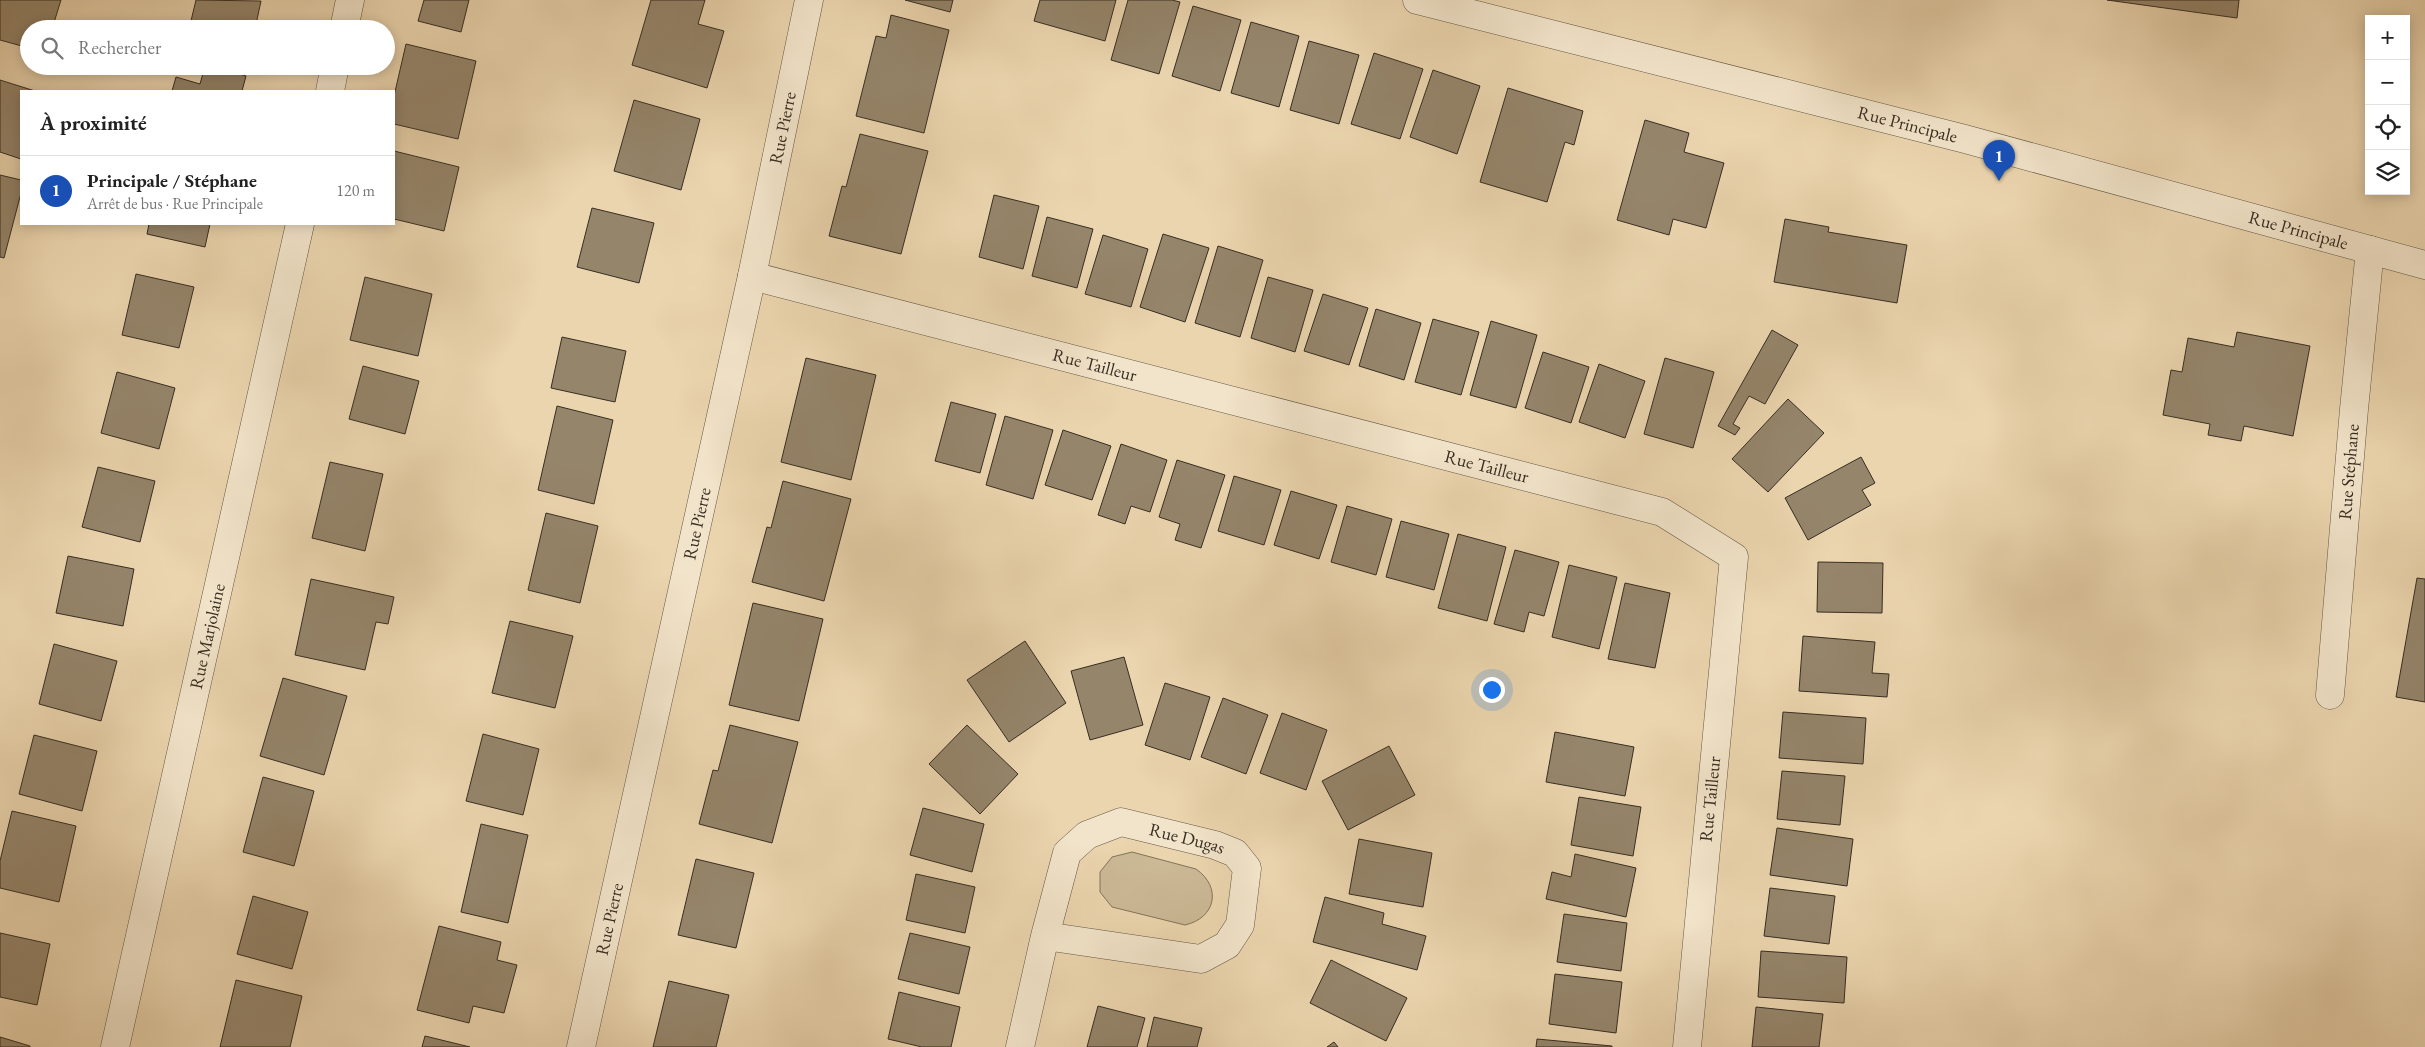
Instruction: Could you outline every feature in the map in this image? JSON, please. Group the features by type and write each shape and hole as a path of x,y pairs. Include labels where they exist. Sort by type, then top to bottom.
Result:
{"street":[{"path":"346,20 350,0"},
{"name":"Rue Pierre","path":"581,1047 752,276 810,0"},
{"name":"Rue Principale","path":"1417,0 1965,139 2425,265"},
{"path":"330,90 333,75"},
{"name":"Rue Marjolaine","path":"115,1047 300,225"},
{"name":"Rue Stéphane","path":"2330,695 2355,400 2370,250"},
{"name":"Rue Tailleur","path":"752,276 1662,512 1734,556 1686,1047"},
{"name":"Rue Dugas","path":"1020,1047 1045,936 1067,853 1087,834 1121,822 1215,845 1235,853 1247,868 1240,925 1227,945 1201,959 1045,936"}],"shaded area":[{"path":"1132,852 1196,869 1210,884 1212,901 1209,909 1203,916 1185,925 1112,907 1100,892 1100,872 1112,857"}],"building":[{"path":"0,0 61,0 55,20 20,20 20,46 0,40"},
{"path":"196,0 261,1 257,20 191,20"},
{"path":"424,0 469,0 461,32 418,21"},
{"path":"651,0 705,0 698,24 724,31 707,88 632,65"},
{"path":"905,0 953,0 950,12"},
{"path":"1040,0 1116,0 1105,41 1034,21"},
{"path":"1128,0 1172,0 1180,2 1159,74 1111,60"},
{"path":"2107,0 2239,0 2237,18"},
{"path":"1193,6 1241,20 1220,91 1172,76"},
{"path":"891,15 949,30 924,133 856,116 876,36 886,38"},
{"path":"1251,22 1299,36 1279,107 1231,93"},
{"path":"1309,41 1359,55 1339,124 1290,110"},
{"path":"406,44 476,61 458,139 395,124 395,92"},
{"path":"1374,53 1423,69 1400,139 1351,124"},
{"path":"1433,70 1480,86 1457,154 1410,137"},
{"path":"202,75 246,76 242,90 172,90 176,77 200,84"},
{"path":"0,80 32,90 20,90 20,159 0,152"},
{"path":"1508,88 1583,111 1574,145 1565,142 1547,202 1480,182"},
{"path":"634,100 700,119 681,190 614,171"},
{"path":"1645,120 1689,133 1684,152 1724,163 1706,228 1673,219 1669,235 1617,220"},
{"path":"860,134 928,151 901,254 829,236 842,186 846,187"},
{"path":"395,151 459,167 444,231 395,219"},
{"path":"0,175 20,180 20,197 4,258 0,257"},
{"path":"994,195 1039,206 1023,269 979,257"},
{"path":"592,208 654,223 639,283 577,267"},
{"path":"1047,217 1093,229 1077,288 1032,276"},
{"path":"1785,219 1829,227 1828,232 1907,245 1897,303 1774,282"},
{"path":"149,225 210,225 205,247 147,234"},
{"path":"1163,234 1209,248 1185,322 1140,307"},
{"path":"1103,235 1148,249 1131,307 1085,294"},
{"path":"1218,246 1263,260 1240,337 1195,323"},
{"path":"136,274 194,287 179,348 122,335"},
{"path":"365,277 432,294 418,356 350,340"},
{"path":"1268,277 1313,290 1295,352 1251,338"},
{"path":"1323,294 1368,308 1349,365 1304,351"},
{"path":"1376,309 1421,323 1404,380 1359,366"},
{"path":"1433,319 1479,332 1461,395 1415,382"},
{"path":"1491,321 1537,335 1516,408 1470,395"},
{"path":"1772,330 1798,345 1765,404 1749,396 1733,424 1740,428 1735,435 1718,426"},
{"path":"2237,332 2310,346 2293,436 2244,426 2241,441 2208,435 2210,424 2163,415 2171,370 2182,372 2188,338 2234,347"},
{"path":"562,337 626,351 615,402 551,388"},
{"path":"1543,352 1589,367 1571,423 1525,408"},
{"path":"806,358 876,375 851,480 781,462"},
{"path":"1665,358 1714,372 1693,448 1644,434"},
{"path":"1599,364 1645,381 1625,438 1579,422"},
{"path":"363,366 419,381 405,434 349,419"},
{"path":"117,372 175,388 159,449 101,433"},
{"path":"1788,399 1824,433 1768,492 1732,459"},
{"path":"951,402 996,414 980,473 935,461"},
{"path":"557,406 613,420 594,504 538,490"},
{"path":"1005,416 1053,430 1033,499 986,485"},
{"path":"1063,430 1111,446 1092,500 1045,485"},
{"path":"1121,444 1167,460 1150,512 1131,506 1125,524 1098,515"},
{"path":"1861,457 1875,483 1862,490 1871,505 1808,540 1785,498"},
{"path":"1177,460 1225,475 1201,548 1175,540 1180,524 1159,517"},
{"path":"330,462 383,474 365,551 312,538"},
{"path":"98,467 155,481 140,542 82,527"},
{"path":"1234,476 1281,490 1264,545 1218,531"},
{"path":"783,481 851,499 824,601 752,582 767,527 771,528"},
{"path":"1291,491 1337,505 1319,559 1274,545"},
{"path":"1347,506 1392,519 1376,575 1331,562"},
{"path":"546,513 598,526 580,603 528,590"},
{"path":"1401,521 1449,534 1434,590 1386,577"},
{"path":"1458,534 1506,547 1487,621 1438,608"},
{"path":"1515,550 1559,562 1544,616 1529,612 1524,632 1494,624"},
{"path":"68,556 134,569 123,626 56,613"},
{"path":"1818,562 1883,563 1882,613 1817,612"},
{"path":"1569,565 1617,577 1599,649 1552,637"},
{"path":"2417,578 2425,579 2425,702 2396,697"},
{"path":"311,579 394,597 388,624 376,622 365,670 295,655"},
{"path":"1625,583 1670,593 1655,668 1608,659"},
{"path":"753,603 823,619 799,721 729,705"},
{"path":"510,621 573,636 555,708 492,693"},
{"path":"1803,636 1875,642 1872,673 1889,674 1887,697 1799,691"},
{"path":"1025,641 1066,703 1009,742 967,680"},
{"path":"54,644 117,661 101,721 39,704"},
{"path":"1124,657 1143,725 1090,740 1071,671"},
{"path":"283,678 347,696 324,775 260,756"},
{"path":"1165,683 1210,697 1190,760 1145,745"},
{"path":"1223,698 1268,715 1246,774 1201,757"},
{"path":"1783,712 1866,718 1863,764 1779,758"},
{"path":"1282,713 1327,730 1306,790 1260,773"},
{"path":"730,725 798,742 772,843 699,824 713,770 718,771"},
{"path":"967,725 1018,774 980,814 929,764"},
{"path":"1555,732 1634,747 1625,796 1546,782"},
{"path":"483,734 539,749 523,815 466,801"},
{"path":"34,735 97,751 82,811 19,794"},
{"path":"1389,746 1415,795 1348,830 1322,781"},
{"path":"1782,771 1845,776 1840,825 1777,819"},
{"path":"263,777 314,791 294,866 243,852"},
{"path":"1579,797 1641,807 1633,856 1571,845"},
{"path":"923,808 984,824 972,872 910,855"},
{"path":"12,811 76,826 59,902 0,888 0,861"},
{"path":"481,824 528,835 508,923 461,912"},
{"path":"1777,828 1853,839 1847,886 1770,875"},
{"path":"1359,839 1432,853 1423,907 1349,894"},
{"path":"1575,854 1636,868 1626,917 1546,899 1552,872 1571,877"},
{"path":"696,859 754,873 736,948 678,935"},
{"path":"916,874 975,887 965,933 906,920"},
{"path":"1770,888 1835,896 1829,944 1764,936"},
{"path":"253,896 308,912 292,969 237,954"},
{"path":"1325,897 1384,913 1382,924 1426,936 1417,970 1313,942"},
{"path":"1564,914 1627,923 1621,971 1557,962"},
{"path":"439,926 501,942 497,960 517,965 504,1013 473,1006 469,1023 417,1010"},
{"path":"0,933 50,944 37,1005 0,997"},
{"path":"910,933 970,947 959,994 898,979"},
{"path":"1761,951 1847,957 1844,1003 1758,997"},
{"path":"1331,960 1407,998 1386,1041 1310,1003"},
{"path":"1555,974 1622,982 1616,1033 1549,1024"},
{"path":"236,980 302,996 290,1047 220,1047"},
{"path":"669,981 729,995 716,1047 653,1047"},
{"path":"899,992 960,1007 951,1047 922,1047 888,1039"},
{"path":"1098,1006 1145,1018 1137,1047 1087,1047"},
{"path":"1756,1007 1823,1014 1819,1047 1752,1047"},
{"path":"1154,1017 1202,1028 1197,1047 1147,1047"},
{"path":"425,1036 470,1047 422,1047"},
{"path":"0,1037 30,1046 30,1047 0,1047"},
{"path":"1537,1039 1612,1046 1612,1047 1536,1047"},
{"path":"1334,1042 1338,1047 1327,1047"}],"place":[{"name":"Principale / Stéphane","path":"1999,181"}]}
